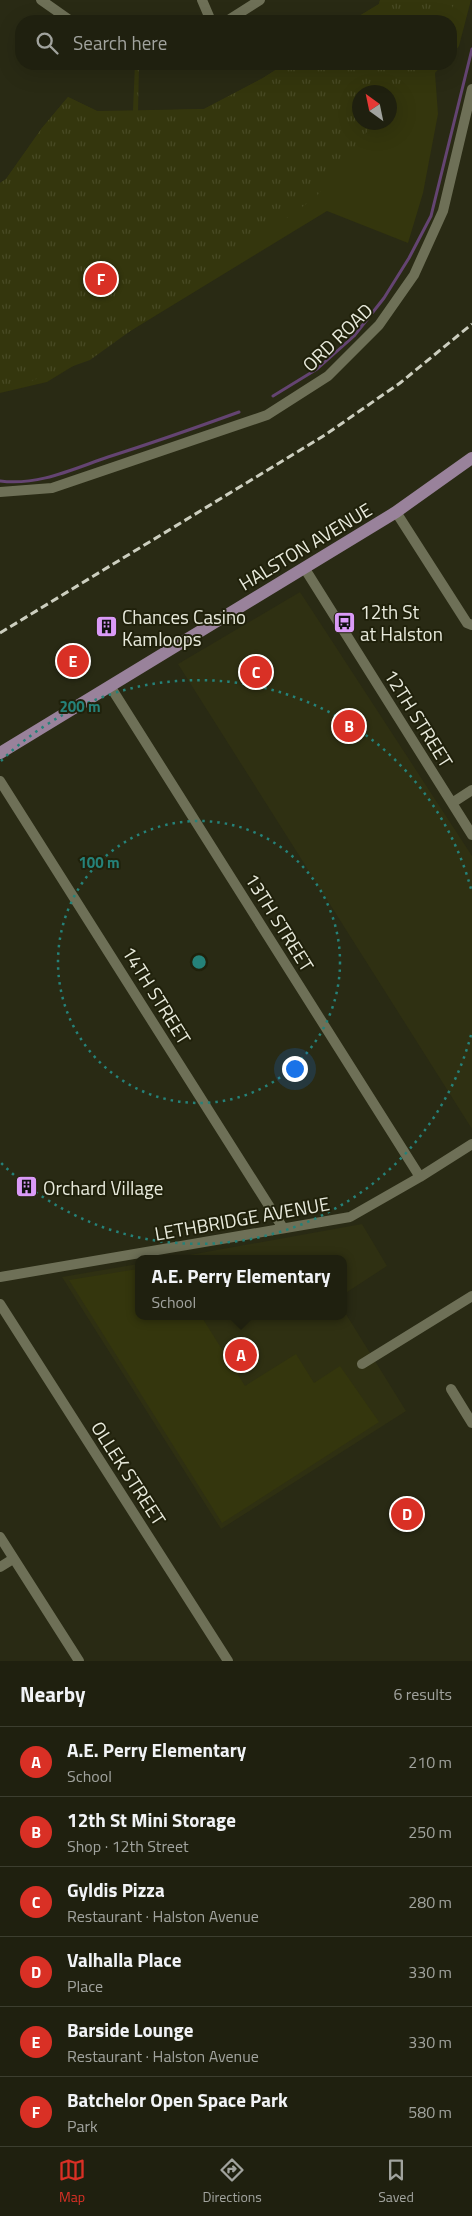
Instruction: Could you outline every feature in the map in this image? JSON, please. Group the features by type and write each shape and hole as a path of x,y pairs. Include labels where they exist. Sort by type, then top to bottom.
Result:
{"main road":[{"name":"HALSTON AVENUE","path":"0,753 305,569 396,512 472,458"}],"street":[{"path":"41,0 62,15"},
{"path":"202,0 208,15"},
{"path":"236,15 260,0"},
{"name":"ORD ROAD","path":"0,492 52,488 267,414 328,376 379,325 414,274 443,211 472,89"},
{"path":"396,512 467,622 472,625"},
{"name":"12TH STREET","path":"305,569 472,835"},
{"name":"13TH STREET","path":"110,686 420,1177"},
{"name":"14TH STREET","path":"0,781 283,1228"},
{"path":"452,803 472,790"},
{"name":"LETHBRIDGE AVENUE","path":"0,1277 350,1217 420,1177 472,1144"},
{"path":"362,1364 472,1296"},
{"name":"OLLEK STREET","path":"0,1304 228,1661"},
{"path":"451,1389 472,1423"},
{"path":"0,1537 79,1661"},
{"path":"0,1567 13,1558"}],"shaded area":[{"path":"300,592 472,856 472,1129 178,664"},
{"path":"362,1224 387,1266 347,1292 347,1255 189,1255"},
{"path":"135,1265 135,1320 347,1320 347,1316 406,1411 221,1529 62,1277"}],"green space":[{"path":"380,0 471,0 457,48 457,15 361,15 379,4"},
{"path":"380,0 456,0 449,15 361,15 379,4"},
{"path":"135,70 139,70 138,111 204,109 276,70 417,70 397,94 397,85 352,85 352,130 369,130 316,197 90,360 0,392 0,183 6,179 42,128 68,97 97,111 133,111"},
{"path":"276,70 438,70 435,73 438,114 423,193 408,243 327,211 47,382 0,393 0,183 6,179 42,128 68,97 97,111 204,109"},
{"path":"135,1269 135,1320 204,1320 245,1386 296,1354 314,1383 340,1366 379,1422 222,1523 69,1280"}],"waterway":[{"path":"273,396 317,369 354,336 384,298 409,258 431,216 472,49"},
{"path":"0,481 14,482 42,479 239,412"}],"railway":[{"path":"0,633 325,435 400,383 472,324"}],"place":[{"name":"Batchelor Open Space Park","path":"101,279"},
{"name":"12th St at Halston","path":"344,622"},
{"name":"Chances Casino Kamloops","path":"106,627"},
{"name":"Barside Lounge","path":"73,661"},
{"name":"Gyldis Pizza","path":"256,672"},
{"name":"12th St Mini Storage","path":"349,726"},
{"name":"Orchard Village","path":"27,1187"},
{"name":"A.E. Perry Elementary","path":"241,1355"},
{"name":"Valhalla Place","path":"407,1514"}]}
